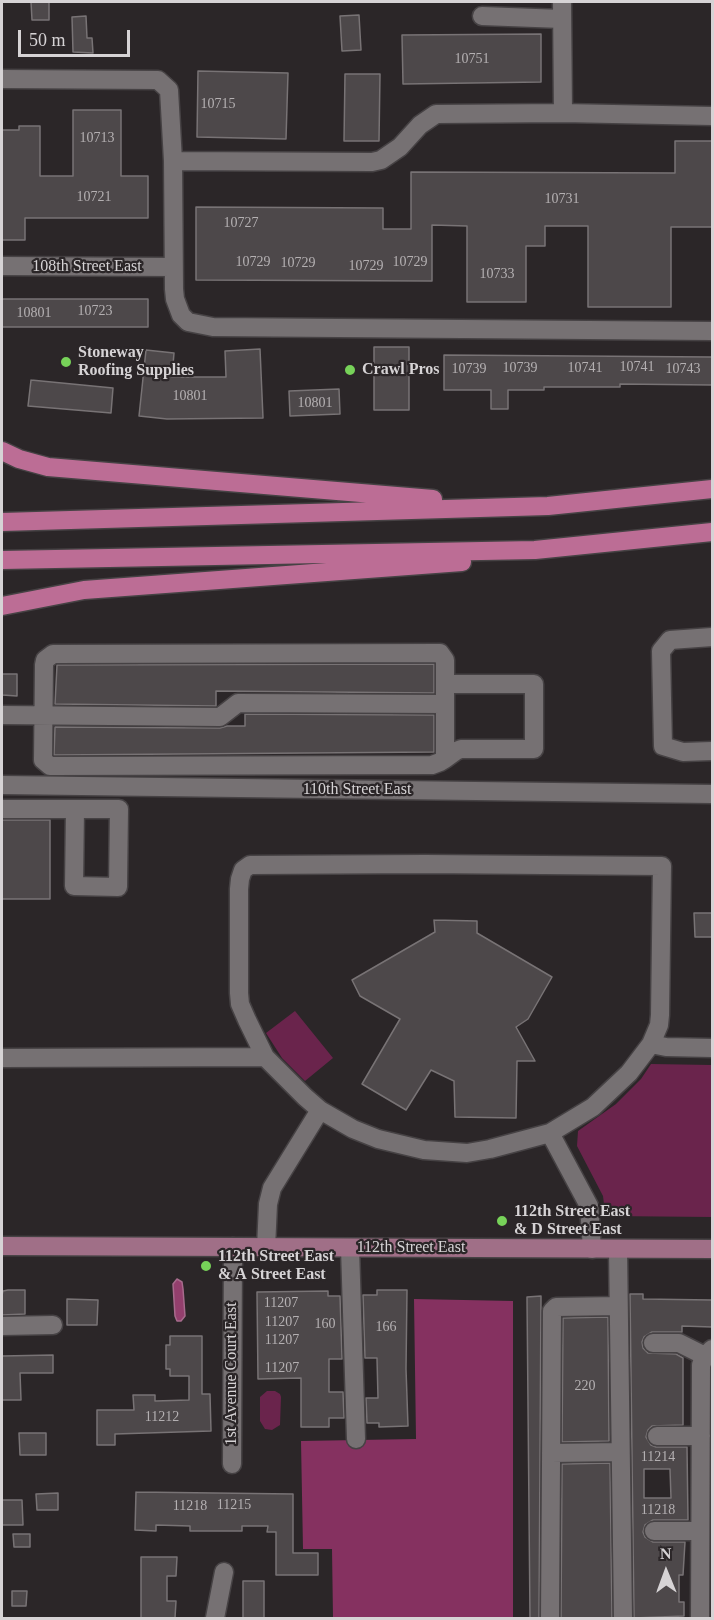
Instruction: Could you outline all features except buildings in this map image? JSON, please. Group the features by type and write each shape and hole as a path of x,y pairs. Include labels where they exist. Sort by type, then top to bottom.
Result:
{"highway":[{"path":"2,451 19,459 48,467 430,499 549,506"},
{"path":"2,522 549,506 712,489"},
{"path":"2,606 84,590 445,564 712,532"},
{"path":"2,560 535,550 588,546"}],"main road":[{"name":"112th Street East","path":"2,1246 712,1249"}],"street":[{"path":"482,16 562,10 563,113"},
{"path":"2,79 158,80 169,90 173,161 175,299 181,315 188,322 204,326 712,331"},
{"path":"173,161 372,162 381,160 400,147 420,125 436,114 563,113 712,116"},
{"name":"108th Street East","path":"2,266 173,267"},
{"path":"712,637 670,640 662,651 663,746 683,752 712,751"},
{"path":"445,684 534,684 534,749 460,749 445,759 432,765 50,766 43,760 44,664 53,654 434,652 440,653 446,660 445,684 445,759"},
{"path":"2,715 220,717 238,703 445,704"},
{"name":"110th Street East","path":"2,785 712,794"},
{"path":"2,809 75,809 118,809 118,887 74,886 75,809"},
{"path":"480,864 662,866 659,1025 651,1044 629,1073 593,1107 550,1133 490,1149 467,1152 436,1152 403,1146 353,1129 320,1110 266,1057 240,1004 239,889 243,870 250,866 480,864"},
{"path":"651,1044 666,1047 712,1048"},
{"path":"2,1058 266,1057"},
{"path":"266,1248 268,1204 272,1188 320,1110"},
{"path":"550,1133 589,1206 592,1249"},
{"name":"1st Avenue Court East","path":"232,1247 232,1464"},
{"path":"350,1248 356,1438"},
{"path":"618,1249 623,1618"},
{"path":"550,1618 552,1311 556,1307 618,1306"},
{"path":"2,1326 53,1325"},
{"path":"653,1343 685,1345 709,1353 701,1365 707,1402 701,1436 700,1531 706,1592 700,1618"},
{"path":"657,1436 701,1436"},
{"path":"551,1453 620,1452"},
{"path":"654,1531 700,1531"},
{"path":"215,1618 224,1572"}],"shaded area":[{"path":"295,1011 333,1058 305,1081 282,1058 266,1033"},
{"path":"651,1064 712,1065 712,1217 607,1216 603,1196 577,1146 578,1131 616,1104 641,1079"},
{"path":"177,1279 182,1282 183,1289 185,1316 181,1321 177,1321 175,1316 173,1284"},
{"path":"414,1299 513,1301 513,1618 333,1618 332,1549 303,1549 301,1441 416,1439"},
{"path":"267,1391 275,1391 281,1397 280,1425 272,1430 265,1429 260,1421 260,1397"}],"place":[{"name":"Stoneway Roofing Supplies","path":"66,362"},
{"name":"Crawl Pros","path":"350,370"},
{"name":"112th Street East & D Street East","path":"502,1221"},
{"name":"112th Street East & A Street East","path":"206,1266"}]}
